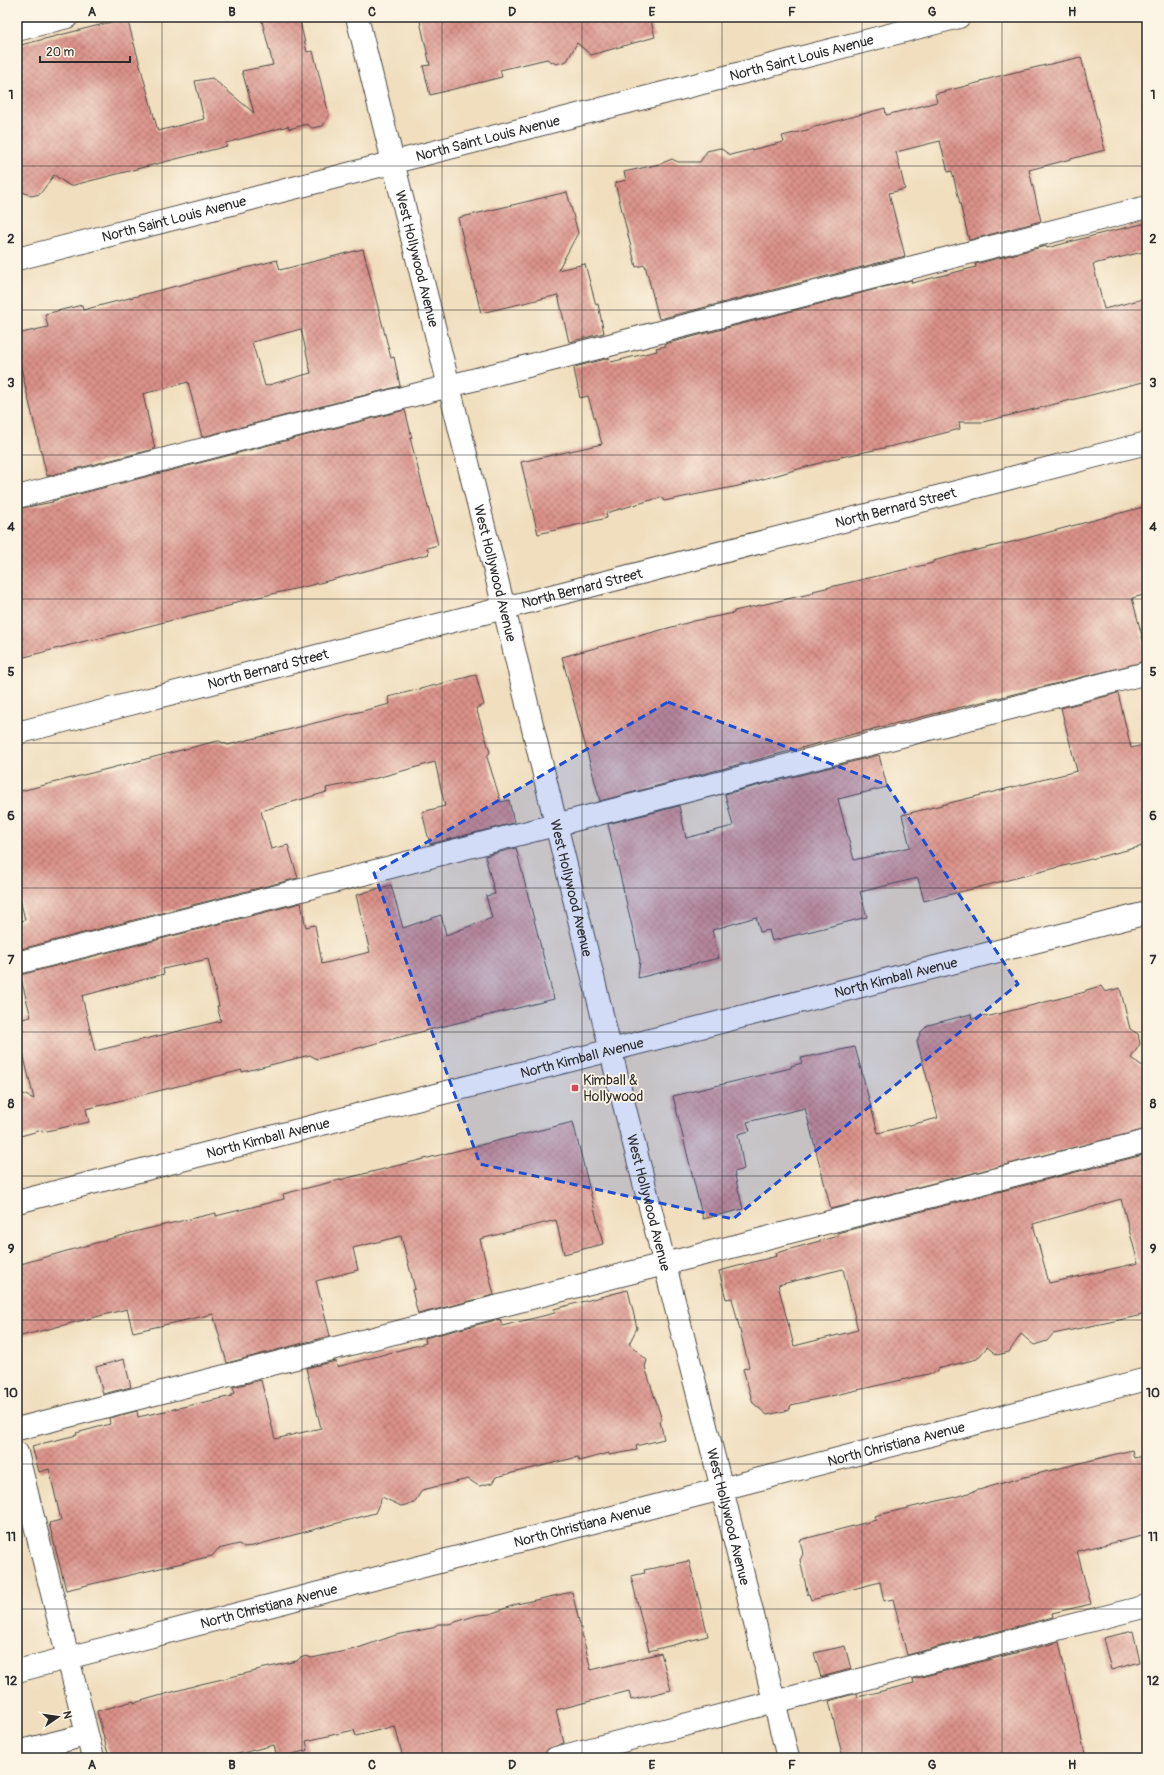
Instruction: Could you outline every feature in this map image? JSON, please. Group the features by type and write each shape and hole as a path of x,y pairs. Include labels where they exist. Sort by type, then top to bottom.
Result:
{"street":[{"path":"17,30 67,17"},
{"name":"West Hollywood Avenue","path":"357,17 504,608 610,1050 722,1489 788,1758"},
{"name":"North Saint Louis Avenue","path":"17,259 959,17"},
{"path":"17,498 1147,207"},
{"name":"North Bernard Street","path":"17,733 1147,442"},
{"path":"17,963 1147,673"},
{"name":"North Kimball Avenue","path":"17,1202 1147,913"},
{"path":"17,1429 1147,1141"},
{"name":"North Christiana Avenue","path":"17,1671 1147,1379"},
{"path":"17,1454 93,1758"},
{"path":"556,1758 1147,1606"},
{"path":"17,1752 74,1738"}],"highlighted area":[{"path":"668,702 887,785 1018,984 733,1219 480,1164 374,873"}],"building":[{"path":"261,17 299,17 307,52 313,51 329,115 323,126 312,128 307,124 289,129 288,126 226,143 227,146 70,186 54,175 40,194 31,196 17,189 17,46 127,18 158,131 204,119 195,81 212,78 254,113 242,71 273,65"},
{"path":"419,17 650,17 655,37 591,55 577,43 567,61 556,64 547,59 500,70 502,77 430,95 423,66 430,65"},
{"path":"1081,57 1105,150 1029,170 1041,221 969,240 952,171 948,172 940,141 896,152 905,189 889,193 905,256 659,319 645,265 636,267 615,183 626,180 624,172 660,164 672,159 678,162 700,162 707,151 720,148 730,155 784,142 782,136 885,108 886,115 937,102 935,94 1007,74"},
{"path":"567,192 578,233 558,270 585,264 596,305 598,304 604,333 569,342 558,295 481,313 458,218"},
{"path":"1147,223 1147,251 1093,264 1104,309 1147,298 1147,381 983,422 959,422 960,429 893,446 841,457 738,486 664,501 662,497 606,513 607,518 538,534 521,462 602,444 588,396 580,398 574,369 575,367 609,358 611,362 657,351 656,348 666,346 665,344 911,280 912,283 976,267 975,264 1046,246 1047,248"},
{"path":"363,249 391,358 394,357 400,386 202,437 188,382 143,394 155,449 47,476 17,352 17,334 48,327 45,314 82,305 83,310 277,260 280,270","holes":["301,329 311,373 265,386 252,342"]},
{"path":"405,410 412,438 410,438 438,545 427,548 429,554 17,659 17,509 53,502 52,501"},
{"path":"1147,506 1147,594 1132,598 1147,655 1147,661 873,729 600,801 562,657 694,621 734,613 734,611 814,593 813,591 933,563 933,561 1012,542"},
{"path":"476,675 484,705 476,708 490,752 487,757 501,802 509,800 514,823 430,844 422,812 445,806 435,762 373,779 326,788 327,792 261,811 271,849 288,845 298,878 17,950 17,922 25,920 17,886 17,792 213,742 219,741 228,745 390,704 388,697"},
{"path":"1118,693 1131,748 1147,744 1147,845 924,901 918,878 860,892 867,917 772,941 769,930 760,932 756,917 712,930 719,958 638,978 640,960 608,824 679,806 686,838 733,826 725,794 879,755 887,787 838,799 854,860 910,847 902,815 1077,771 1061,708"},
{"path":"516,848 554,999 317,1059 310,1055 242,1072 242,1070 86,1109 89,1122 42,1132 42,1130 17,1137 17,1091 34,1099 17,1028 17,1020 31,1017 20,975 301,903 306,927 315,925 322,964 370,952 356,895 391,885 403,928 441,915 446,935 492,918 486,896 495,894 485,856","holes":["208,959 219,1006 217,1006 221,1021 95,1051 82,996 164,974 163,969"]},
{"path":"1101,986 1105,992 1120,988 1130,1029 1138,1034 1140,1044 1131,1058 1147,1069 1147,1129 831,1209 805,1108 747,1122 750,1131 738,1134 744,1169 734,1172 743,1209 703,1219 673,1096 791,1068 791,1066 802,1063 801,1058 855,1047 878,1133 938,1118 917,1041 921,1032 928,1025 971,1014 972,1019 985,1015 986,1017 1085,992 1086,990"},
{"path":"573,1122 603,1244 564,1254 556,1220 480,1239 494,1295 418,1314 412,1290 415,1289 401,1236 353,1248 358,1270 316,1281 330,1336 227,1363 213,1314 133,1332 127,1309 17,1337 17,1265 138,1231 216,1213 216,1216 284,1199 283,1194"},
{"path":"1147,1154 1147,1314 1053,1334 1047,1341 1034,1345 1021,1334 1009,1352 997,1355 987,1347 977,1359 937,1369 937,1372 791,1405 789,1410 767,1415 753,1403 743,1369 749,1367 732,1298 726,1299 719,1271 777,1256 776,1253 838,1236 837,1233","holes":["1121,1199 1138,1263 1049,1283 1033,1224","843,1269 858,1330 794,1346 778,1285"]},
{"path":"628,1290 637,1328 629,1344 647,1360 645,1367 662,1420 660,1421 664,1439 636,1446 637,1450 609,1455 609,1453 579,1461 578,1457 496,1477 492,1483 479,1486 468,1479 422,1490 414,1503 401,1506 382,1497 375,1513 253,1546 243,1547 239,1544 218,1549 212,1556 66,1590 49,1523 61,1520 49,1469 39,1472 32,1446 77,1435 76,1433 110,1424 109,1418 137,1411 138,1417 232,1396 232,1394 235,1393 233,1387 261,1380 275,1439 321,1428 306,1368 336,1361 337,1367 426,1343 425,1338 500,1319 502,1326 555,1313 554,1309"},
{"path":"124,1359 131,1387 103,1394 96,1367"},
{"path":"1132,1450 1134,1458 1147,1455 1147,1535 1077,1551 1091,1604 1052,1613 1053,1617 907,1655 893,1599 884,1601 880,1582 811,1600 809,1594 808,1595 800,1560 803,1554 800,1540 876,1520 874,1516 955,1497 1013,1480"},
{"path":"689,1561 708,1636 649,1651 631,1576 645,1573 644,1570"},
{"path":"572,1592 591,1670 661,1653 671,1690 631,1700 629,1691 556,1710 564,1743 548,1749 544,1758 403,1758 395,1726 356,1736 354,1730 306,1741 308,1750 277,1758 274,1745 222,1758 109,1758 97,1711 134,1701 134,1703 256,1670 297,1661 306,1656 312,1658 355,1649 396,1635 432,1628 438,1624 449,1624 478,1615 490,1614 517,1604"},
{"path":"1133,1631 1140,1662 1111,1670 1103,1638"},
{"path":"1059,1642 1074,1714 1076,1714 1086,1758 843,1758 829,1701 857,1693 858,1697 914,1683 913,1679"},
{"path":"845,1646 851,1669 821,1677 814,1653"}],"place":[{"name":"Kimball & Hollywood","path":"575,1088"}]}
